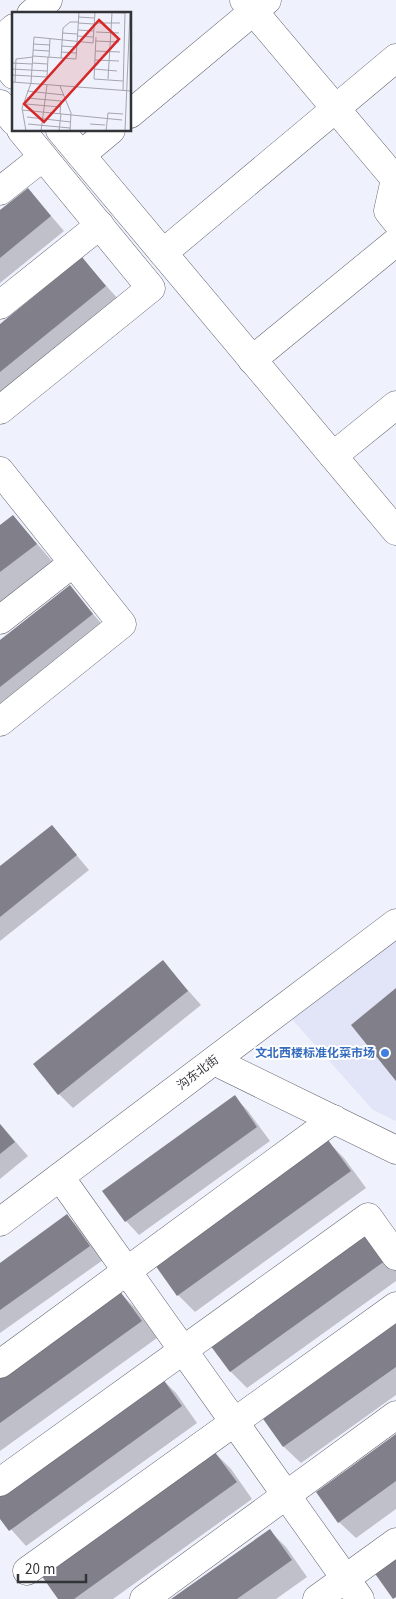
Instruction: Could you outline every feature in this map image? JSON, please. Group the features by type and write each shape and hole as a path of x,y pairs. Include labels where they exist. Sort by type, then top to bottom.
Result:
{"street":[{"path":"33,12 48,0"},
{"path":"131,113 255,4 336,108 395,178 388,211 396,221"},
{"path":"0,40 12,30"},
{"path":"0,58 12,73"},
{"path":"163,253 396,58"},
{"path":"0,104 12,119"},
{"path":"0,410 151,288 23,131"},
{"path":"61,131 396,531"},
{"path":"81,155 110,131"},
{"path":"0,191 43,156"},
{"path":"0,305 100,225"},
{"path":"252,360 396,242"},
{"path":"333,456 396,405"},
{"path":"0,471 9,500 73,562 122,624 0,722"},
{"path":"0,620 73,562"},
{"name":"沟东北街","path":"0,1222 396,923"},
{"path":"214,1061 396,1150"},
{"path":"0,1364 334,1119"},
{"path":"60,1177 352,1589"},
{"path":"0,1482 368,1217 396,1256"},
{"path":"27,1571 396,1306"},
{"path":"144,1599 396,1415"},
{"path":"318,1599 352,1589 396,1542"}],"shaded area":[{"path":"396,935 396,1121 373,1110 290,1017"}],"building":[{"path":"28,188 51,216 0,258 0,210"},
{"path":"82,257 106,286 0,372 0,324"},
{"path":"13,515 37,544 0,572 0,525"},
{"path":"70,585 93,614 0,687 0,640"},
{"path":"52,825 77,855 0,917 0,866"},
{"path":"163,960 188,991 58,1095 33,1064"},
{"name":"文北西楼标准化菜市场","path":"396,988 396,1081 351,1025"},
{"path":"235,1095 257,1127 125,1222 102,1191"},
{"path":"0,1124 15,1142 0,1154"},
{"path":"328,1140 351,1171 177,1296 155,1265"},
{"path":"67,1214 90,1246 0,1310 0,1263"},
{"path":"381,1216 396,1253 230,1372 207,1341"},
{"path":"119,1290 142,1321 0,1423 0,1376"},
{"path":"396,1319 396,1367 283,1447 261,1416"},
{"path":"160,1375 182,1406 9,1531 0,1519 0,1490"},
{"path":"396,1434 396,1481 338,1523 316,1492"},
{"path":"214,1451 237,1482 74,1599 58,1599 41,1575"},
{"path":"270,1529 292,1560 237,1599 171,1599"},
{"path":"396,1550 396,1597 393,1599 371,1568"}],"place":[{"name":"文北西楼标准化菜市场","path":"385,1053"}]}
